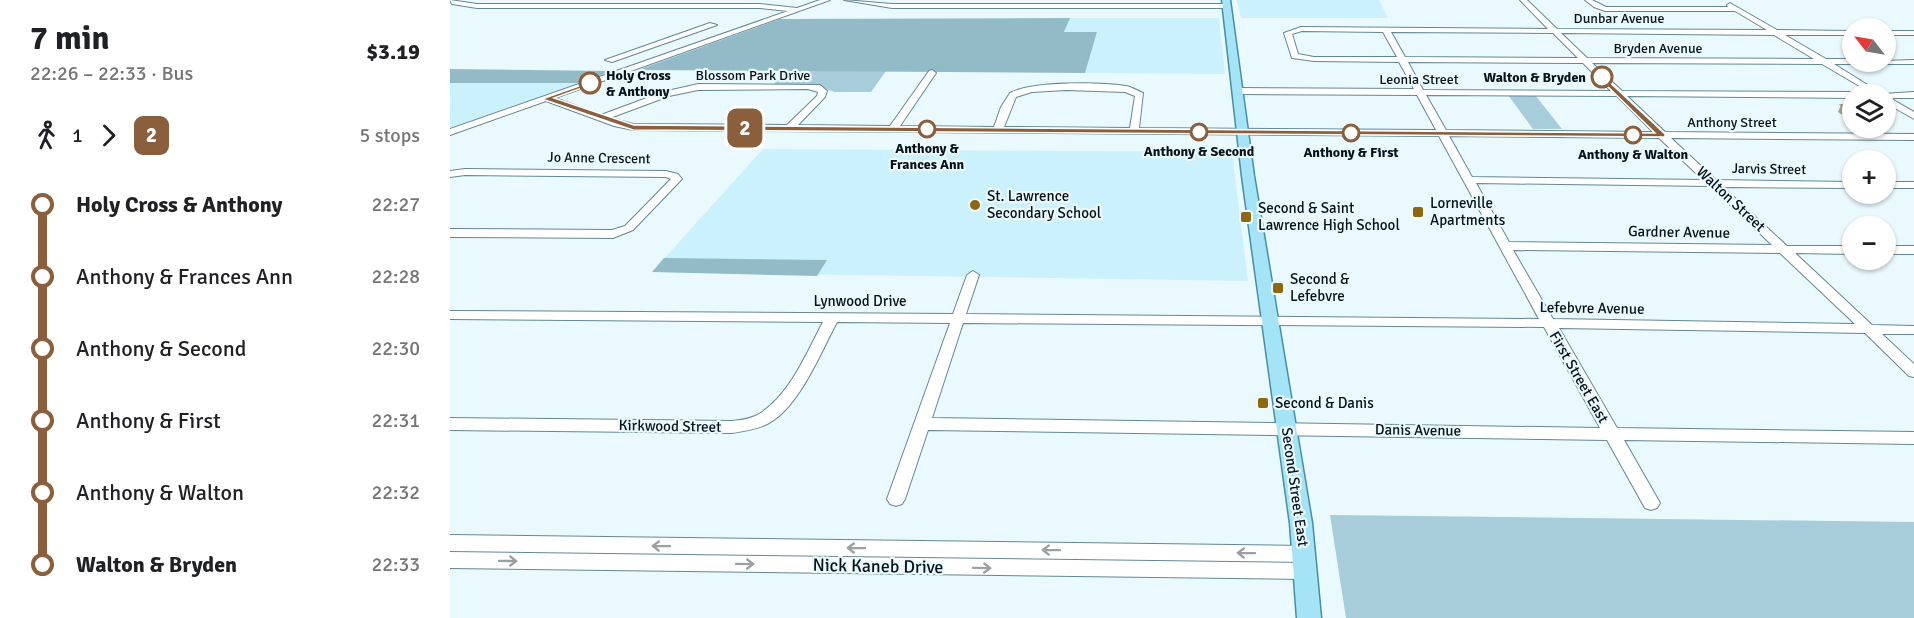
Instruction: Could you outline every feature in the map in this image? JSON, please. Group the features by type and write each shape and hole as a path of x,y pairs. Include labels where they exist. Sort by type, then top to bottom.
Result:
{"main road":[{"name":"Second Street East","path":"1226,3 1306,562 1309,618"}],"street":[{"path":"452,0 454,3 477,6 760,6 797,10"},
{"path":"450,132 827,0"},
{"path":"847,0 892,6 1226,3"},
{"name":"Walton Street","path":"1523,0 1662,135 1914,372"},
{"path":"1588,0 1596,6 1612,9 1733,7 1861,84"},
{"path":"609,60 713,25"},
{"name":"Dunbar Avenue","path":"1402,60 1303,59 1295,56 1288,33 1301,29 1842,33"},
{"name":"First Street East","path":"1386,30 1548,323 1651,503"},
{"path":"1896,33 1914,33"},
{"path":"678,37 714,40"},
{"name":"Bryden Avenue","path":"1402,60 1914,62"},
{"path":"893,129 932,74"},
{"name":"Blossom Park Drive","path":"602,118 666,94 698,87 817,87 822,91 821,97 790,129"},
{"path":"998,130 1011,96 1017,91 1041,88 1135,91 1140,96 1134,130"},
{"name":"Leonia Street","path":"1238,91 1842,94"},
{"path":"1896,96 1914,95"},
{"name":"Anthony Street","path":"546,99 633,127 1914,137"},
{"path":"1896,104 1914,116"},
{"name":"Jo Anne Crescent","path":"450,174 464,172 668,174 676,177 675,184 629,228 605,236 450,233"},
{"name":"Jarvis Street","path":"1469,180 1842,185"},
{"path":"1896,185 1914,185"},
{"name":"Gardner Avenue","path":"1506,246 1842,250"},
{"path":"1896,250 1914,250"},
{"path":"896,500 973,275"},
{"name":"Lynwood Drive","path":"450,315 1270,322"},
{"name":"Kirkwood Street","path":"450,424 732,427 751,424 781,406 833,317"},
{"name":"Lefebvre Avenue","path":"1270,322 1548,323 1914,330"},
{"name":"Danis Avenue","path":"921,424 1914,438"},
{"name":"Nick Kaneb Drive","path":"450,543 1306,562"},
{"name":"Nick Kaneb Drive","path":"450,560 1306,562"}],"shaded area":[{"path":"1237,0 1379,0 1388,18 1241,18"},
{"path":"1070,18 1219,18 1225,74 1085,73 1097,32 1064,32"},
{"path":"1070,18 1064,32 1097,32 1085,73 638,70 780,19"},
{"path":"450,69 611,71 581,83 450,83"},
{"path":"786,70 886,71 871,92 835,92 810,84 774,84"},
{"path":"450,83 581,83 450,128"},
{"path":"1508,95 1535,95 1562,129 1533,129"},
{"name":"St. Lawrence Secondary School","path":"763,149 1232,152 1248,281 652,272"},
{"path":"664,258 827,260 817,276 652,272"},
{"path":"1330,515 1914,522 1914,618 1346,618"}],"bus line":[{"name":"2","path":"590,83 546,99 617,124 633,127 1662,135 1602,77"}],"place":[{"name":"Walton & Bryden","path":"1602,77"},
{"name":"Holy Cross & Anthony","path":"590,83"},
{"name":"Anthony & Frances Ann","path":"927,129"},
{"name":"Anthony & Second","path":"1199,132"},
{"name":"Anthony & First","path":"1351,133"},
{"name":"Anthony & Walton","path":"1633,135"},
{"name":"St. Lawrence Secondary School","path":"975,205"},
{"name":"Lorneville Apartments","path":"1418,212"},
{"name":"Second & Saint Lawrence High School","path":"1246,217"},
{"name":"Second & Lefebvre","path":"1278,288"},
{"name":"Second & Danis","path":"1263,403"}]}
